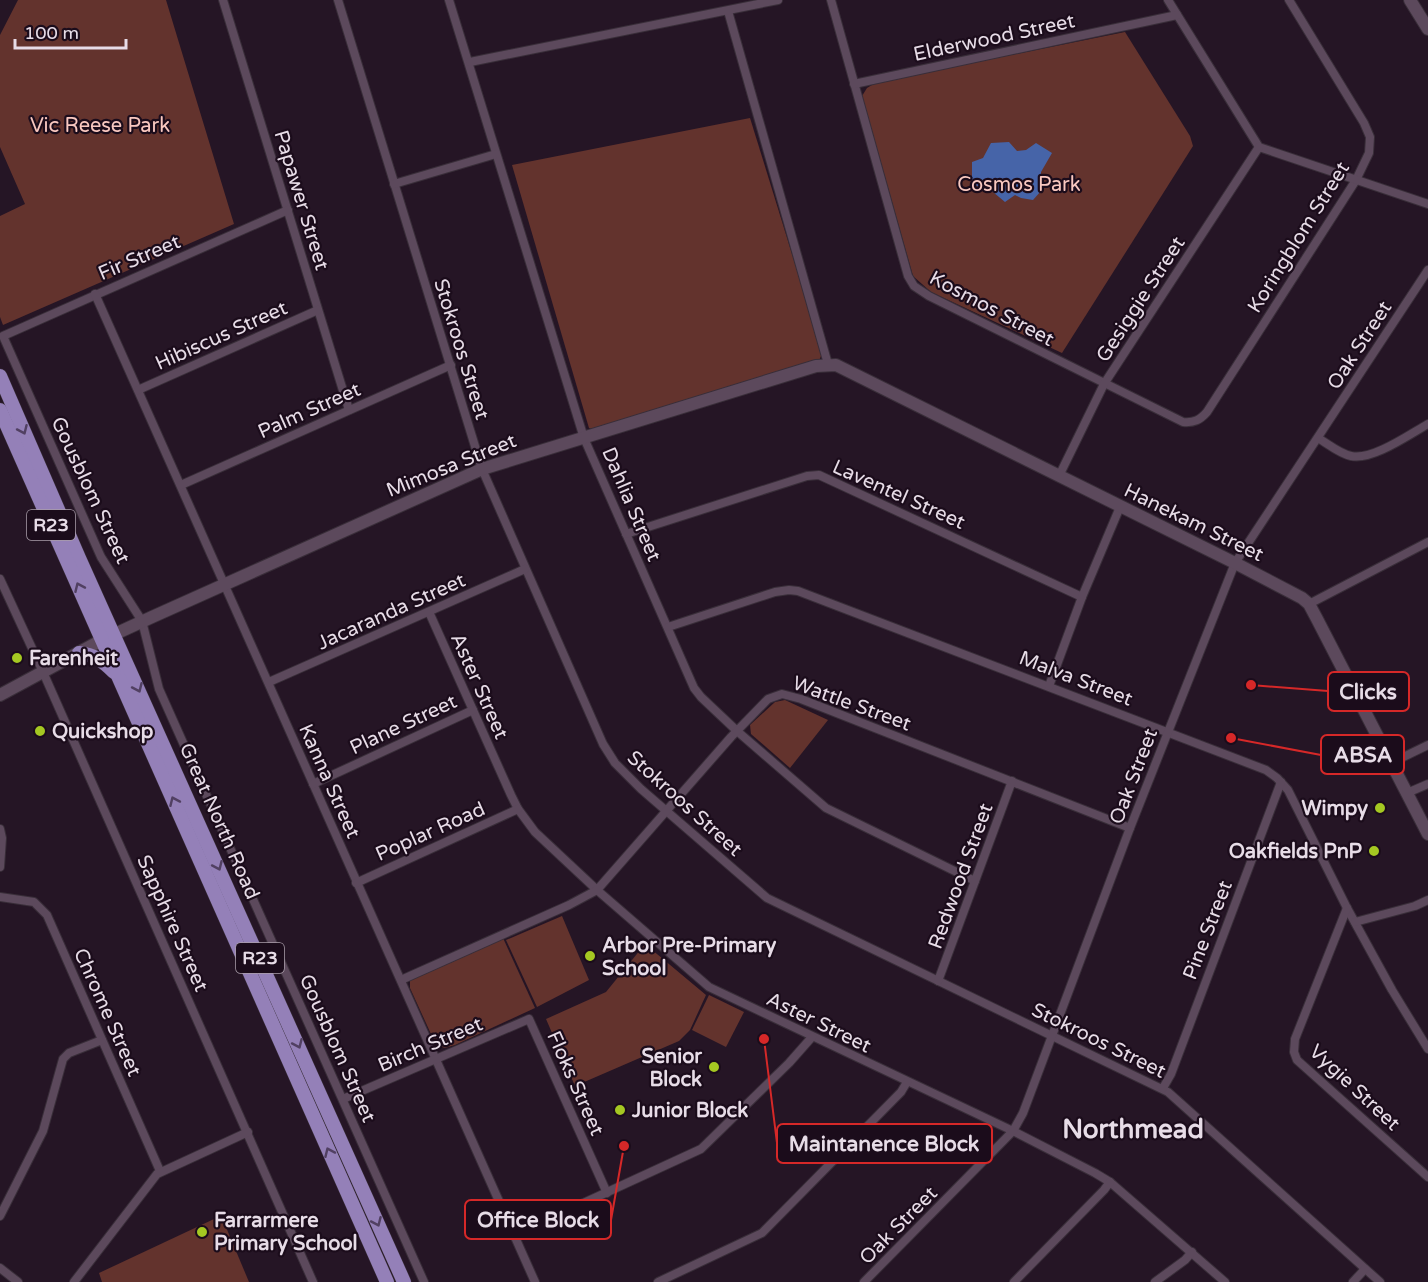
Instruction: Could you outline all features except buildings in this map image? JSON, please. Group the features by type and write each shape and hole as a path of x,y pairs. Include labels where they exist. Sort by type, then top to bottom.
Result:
{"main road":[{"name":"Great North Road","path":"0,376 108,638 120,678 387,1282"},
{"name":"Great North Road","path":"0,410 255,947 404,1282"},
{"path":"79,653 93,655 102,660 120,678"},
{"path":"242,954 255,947"}],"street":[{"name":"Papawer Street","path":"223,0 349,410"},
{"name":"Stokroos Street","path":"338,0 482,469 609,755 666,812 767,898 1163,1088 1380,1282"},
{"name":"Dahlia Street","path":"449,0 470,62 496,154 584,438 694,688 737,731 826,808 975,881"},
{"path":"470,62 778,0"},
{"name":"Kosmos Street","path":"831,0 912,283 929,296 1104,384 1183,422 1195,422"},
{"path":"1168,0 1259,147 1428,204"},
{"name":"Koringblom Street","path":"1195,422 1206,412 1356,180 1369,153 1370,137 1367,130 1289,0"},
{"path":"1410,0 1428,29"},
{"path":"728,11 828,364"},
{"name":"Elderwood Street","path":"854,84 1177,15"},
{"name":"Gesiggie Street","path":"1059,476 1104,384 1259,147"},
{"path":"394,184 496,154"},
{"name":"Fir Street","path":"3,336 288,210"},
{"name":"Oak Street","path":"864,1282 1012,1131 1023,1113 1130,828 1235,563 1428,270"},
{"name":"Kanna Street","path":"95,294 535,1282"},
{"name":"Hibiscus Street","path":"138,390 318,310"},
{"name":"Gousblom Street","path":"3,336 101,557 142,621 159,689 424,1282"},
{"name":"Mimosa Street","path":"0,695 142,621 482,469 828,364"},
{"name":"Hanekam Street","path":"828,364 842,367 1235,563 1302,598 1309,604"},
{"name":"Palm Street","path":"181,485 451,365"},
{"path":"1318,438 1345,454 1358,456 1379,450 1428,424"},
{"name":"Laventel Street","path":"626,534 807,476 819,475 1082,597"},
{"path":"1049,686 1082,597 1120,507"},
{"path":"1428,542 1309,604 1428,834"},
{"name":"Jacaranda Street","path":"269,682 525,569"},
{"name":"Sapphire Street","path":"0,580 43,672 313,1282"},
{"name":"Malva Street","path":"668,627 775,592 794,590 1259,767 1281,782 1295,803 1347,908 1392,990 1428,1049"},
{"name":"Aster Street","path":"429,612 518,809 535,832 597,890 709,987 1012,1131 1110,1182 1225,1282"},
{"name":"Wattle Street","path":"401,980 569,905 597,890 737,731 768,699 778,695 787,694 1130,828"},
{"name":"Plane Street","path":"313,784 473,710"},
{"path":"1391,763 1428,745"},
{"name":"Redwood Street","path":"938,981 1012,781"},
{"name":"Pine Street","path":"1163,1088 1171,1074 1281,782"},
{"path":"1407,793 1428,784"},
{"name":"Poplar Road","path":"356,883 518,809"},
{"path":"0,829 2,838 0,867"},
{"name":"Chrome Street","path":"0,897 31,900 43,909 160,1172"},
{"path":"1355,922 1415,906 1428,900"},
{"name":"Vygie Street","path":"1347,908 1295,1039 1294,1052 1297,1060 1428,1177"},
{"name":"Birch Street","path":"343,1099 530,1019"},
{"name":"Floks Street","path":"530,1019 607,1193"},
{"path":"514,1235 691,1155 706,1145 812,1037"},
{"path":"0,1216 44,1131 63,1059 69,1053 102,1040"},
{"path":"658,1282 762,1233 901,1092 908,1082"},
{"path":"74,1282 160,1172 248,1132"},
{"path":"1014,1282 1110,1182"},
{"path":"1155,1282 1185,1260 1192,1252"},
{"path":"0,1268 18,1282"},
{"path":"1353,1282 1365,1269"}],"green space":[{"name":"Vic Reese Park","path":"18,0 166,0 234,224 3,325 0,317 0,216 25,204 0,147 0,35"},
{"name":"Cosmos Park","path":"1125,32 1190,136 1193,146 1062,353 931,292 913,276 862,96 867,88 877,82"},
{"path":"750,118 821,348 819,361 595,430 589,428 512,165"},
{"path":"785,700 828,720 790,768 751,734 750,725 775,702"},
{"path":"562,916 589,980 537,1007 506,940"},
{"path":"503,938 535,1008 455,1045 445,1048 436,1045 410,988 410,980"},
{"path":"645,944 706,995 690,1030 679,1041 575,1086 546,1019 606,992"},
{"path":"709,995 744,1012 726,1047 692,1030"},
{"path":"214,1219 223,1220 249,1282 102,1282 99,1273"}],"water":[{"path":"1009,142 1017,151 1026,150 1036,143 1052,153 1041,172 1041,191 1033,200 1015,195 1005,202 993,192 985,192 972,182 972,162 983,158 991,143"}],"place":[{"name":"Farenheit","path":"17,658"},
{"name":"Clicks","path":"1251,685"},
{"name":"Quickshop","path":"40,731"},
{"name":"ABSA","path":"1231,738"},
{"name":"Wimpy","path":"1380,808"},
{"name":"Oakfields PnP","path":"1374,851"},
{"name":"Arbor Pre-Primary School","path":"590,956"},
{"name":"Maintanence Block","path":"764,1039"},
{"name":"Senior Block","path":"714,1067"},
{"name":"Junior Block","path":"620,1110"},
{"name":"Office Block","path":"624,1146"},
{"name":"Farrarmere Primary School","path":"202,1232"}],"district":[{"name":"Northmead","path":"1133,1129"}]}
